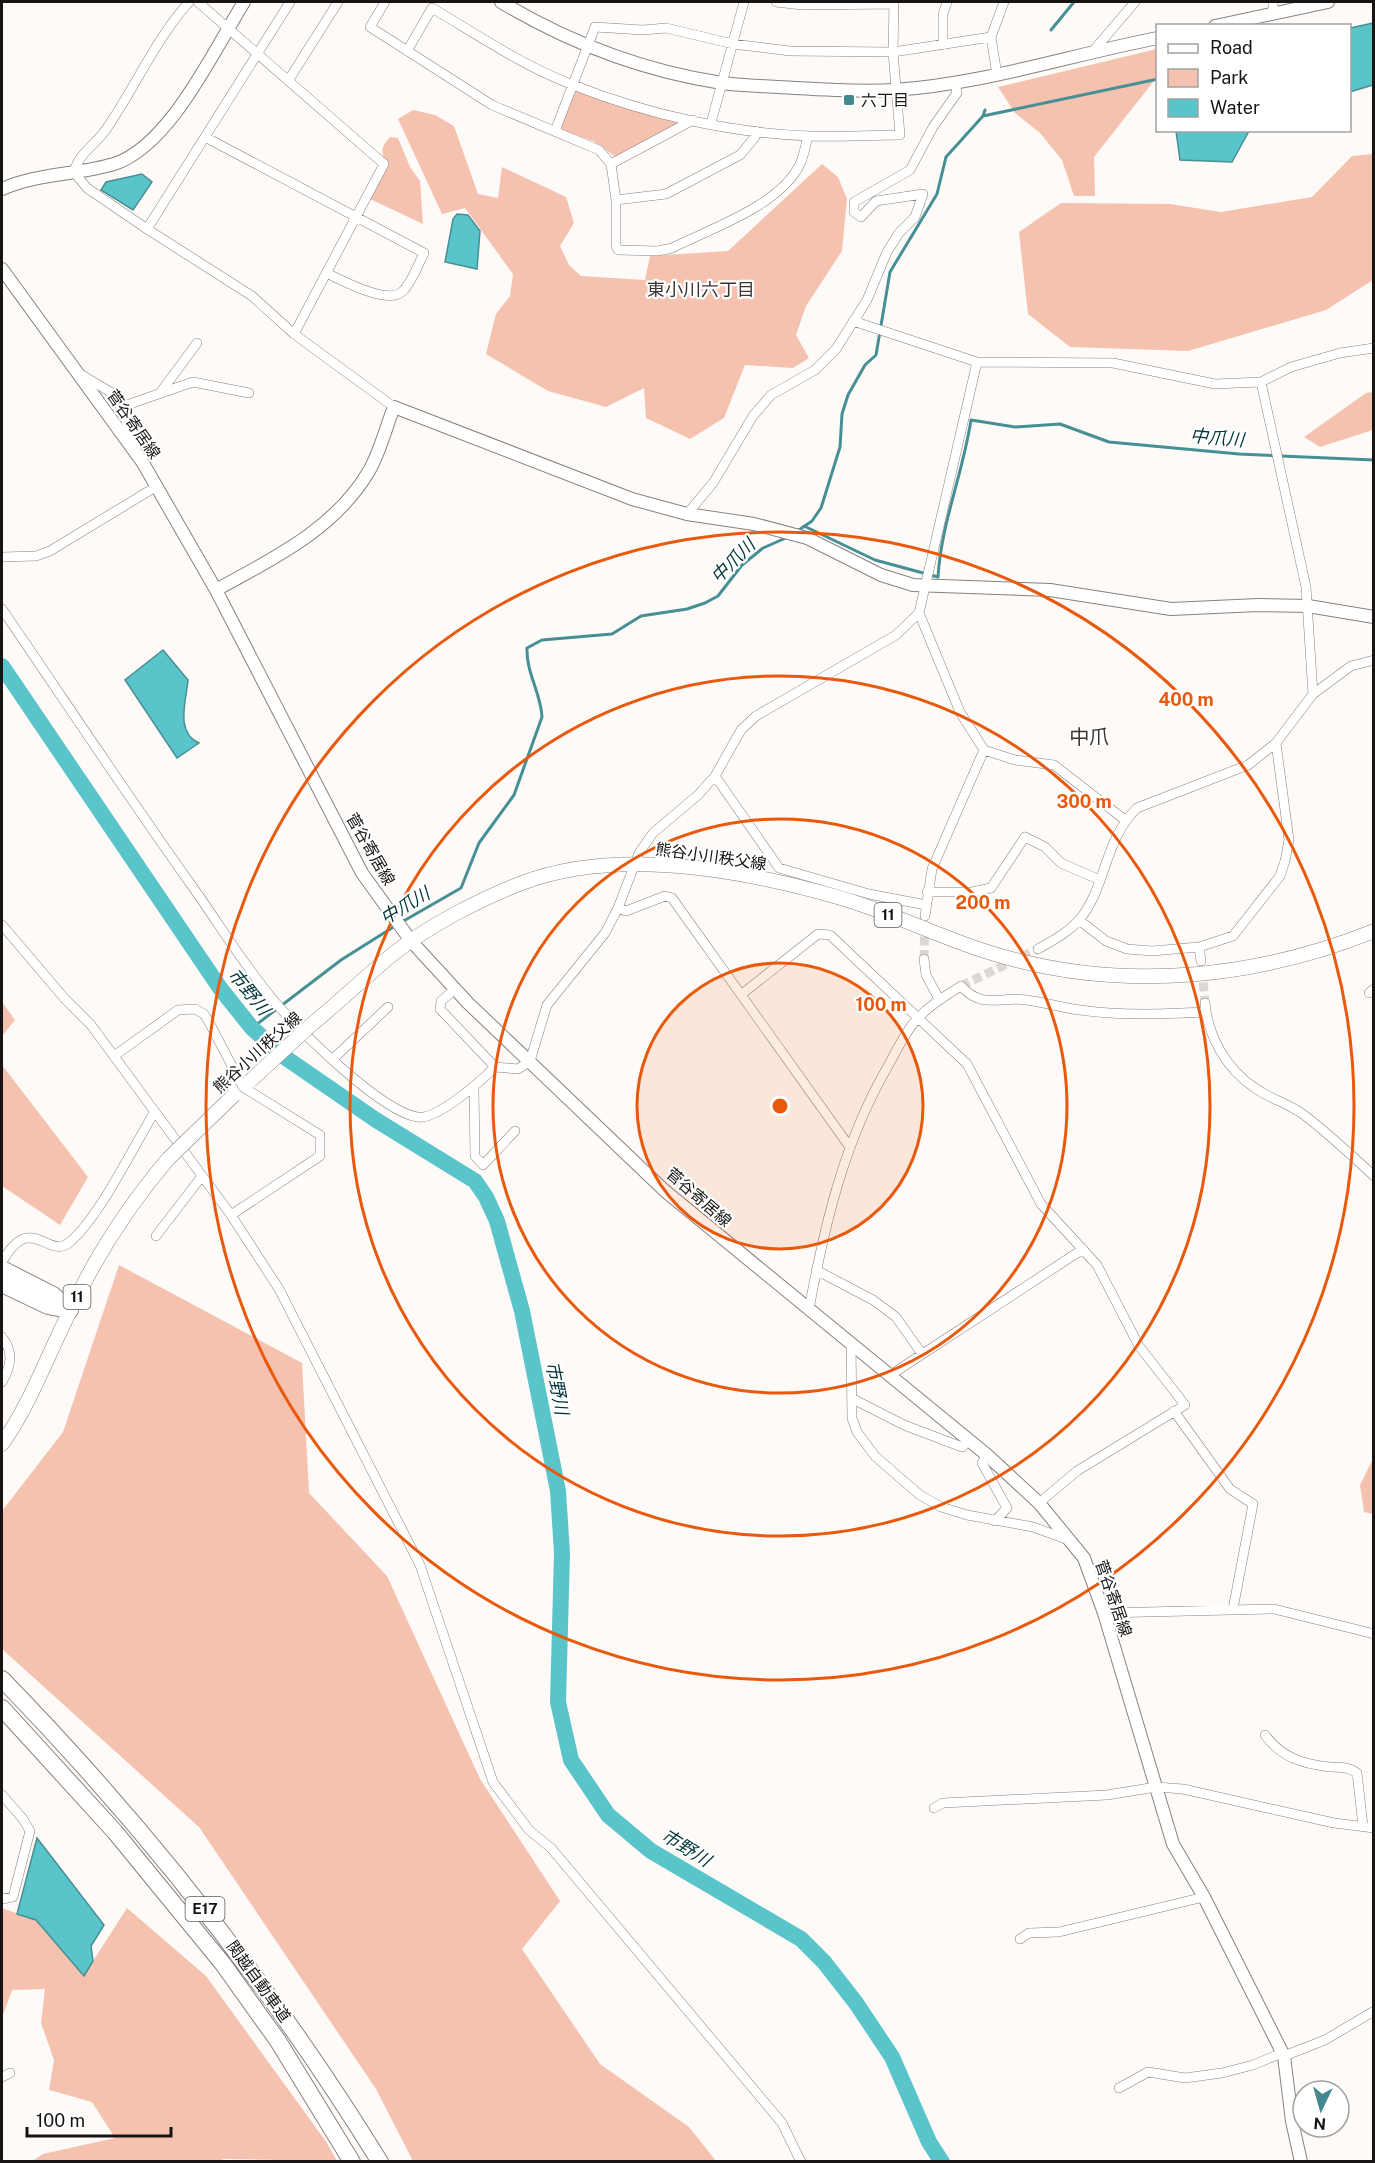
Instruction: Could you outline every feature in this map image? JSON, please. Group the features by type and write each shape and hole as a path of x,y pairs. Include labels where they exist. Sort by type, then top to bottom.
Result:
{"highway":[{"path":"2,1269 53,1295 70,1310"},
{"path":"2,1284 48,1306 70,1310"},
{"name":"関越自動車道","path":"2,1679 155,1848 238,1950 295,2030 380,2162"},
{"name":"関越自動車道","path":"2,1708 115,1832 223,1964 278,2041 352,2162"}],"main road":[{"name":"熊谷小川秩父線","path":"2,1441 31,1394 70,1310 118,1223 168,1159 312,1025 411,942 458,914 523,883 572,870 636,864 699,868 769,880 842,898 1010,959 1079,971 1150,976 1202,975 1271,965 1321,951 1374,931"}],"street":[{"path":"74,172 77,160 106,130 148,55 189,2"},
{"path":"198,2 384,164 294,334"},
{"path":"2,189 32,178 115,164 143,150 170,122 244,2"},
{"path":"147,229 290,2"},
{"path":"288,81 338,2"},
{"path":"385,2 370,27 492,105 599,150 611,164 616,201 616,246 618,250 658,251 672,248 772,198 788,183 801,163 808,136"},
{"path":"501,2 552,31 587,47 659,68 722,83 847,91 895,90 997,75 1094,50 1156,38"},
{"path":"711,123 744,2"},
{"path":"407,51 432,8 526,63 572,85 693,120 808,136 900,135 893,52 894,3 777,2"},
{"path":"943,45 943,15 947,2"},
{"path":"997,75 991,37 1004,2"},
{"path":"1094,50 1137,2"},
{"path":"1221,24 1273,7 1328,2"},
{"path":"555,131 596,27 643,30 666,28 733,44 790,51 893,52 991,37"},
{"path":"687,514 713,483 753,416 771,395 815,370 836,349 867,300 887,252 899,233 915,217 923,194 876,201 861,217 854,212 854,202 910,170 933,127 957,93 955,82"},
{"path":"611,164 693,120"},
{"path":"616,201 652,198 676,189 740,155 755,137 756,130"},
{"path":"206,137 424,254 402,291 396,295 387,296 362,289 326,273"},
{"path":"74,172 87,188 252,296 294,334 394,407 632,499 687,514 754,524 807,537 881,575 925,588 1050,590 1171,609 1258,604 1308,606 1374,617"},
{"name":"菅谷寄居線","path":"2,269 139,457 157,486 216,590 362,873 411,942 455,989 665,1191 987,1455 1039,1503 1084,1558 1104,1613 1173,1844 1204,1897 1283,2055 1292,2121 1301,2162"},
{"path":"853,321 977,362 1113,363 1215,384 1261,382 1291,367 1340,353 1374,348"},
{"path":"160,393 197,343"},
{"path":"455,989 441,1001 440,1009 495,1067 518,1069 530,1061 547,1005 605,933 618,908 639,852 653,833 698,795 715,776 741,730 756,716 896,635 919,613 977,362"},
{"path":"78,373 112,393 121,407 139,457"},
{"path":"121,407 193,382 249,393"},
{"path":"1261,382 1308,606 1313,694"},
{"path":"216,590 298,543 346,505 369,471 394,407"},
{"path":"2,557 36,556 50,551 157,486"},
{"path":"2,609 149,826 274,1000 363,1088 419,1118 437,1114 460,1095 474,1089 495,1067"},
{"path":"919,613 960,712 984,750 1015,760 1054,765 1125,820"},
{"path":"1038,949 1079,920 1100,880 1114,837 1125,820 1146,803 1248,765 1276,743 1313,694 1351,666 1374,660"},
{"path":"1079,920 1106,941 1127,950 1152,951 1199,947 1233,936 1280,876 1290,840 1276,743"},
{"path":"926,916 927,892 941,846 984,750"},
{"path":"715,776 779,868 869,894 926,905"},
{"path":"927,892 972,892 991,888 997,884 1017,846 1025,837 1045,847 1061,863 1100,880"},
{"path":"618,908 626,911 665,896 672,898 849,1146"},
{"path":"2,925 65,999 91,1025 231,1215 279,1290 420,1565 494,1782 529,1830 551,1848 782,2123 801,2162"},
{"path":"742,994 814,937 822,934 830,935 967,1064 1041,1204 1097,1264 1139,1346 1185,1405 1077,1472 1039,1503"},
{"path":"1199,947 1201,962"},
{"path":"924,959 926,975 939,999"},
{"path":"809,1309 824,1225 849,1146 879,1081 908,1030 918,1018 939,999 961,986 970,996 984,1001 1024,999 1081,1010 1139,1015 1205,1007 1210,1033 1238,1075 1256,1089 1286,1103 1304,1115 1374,1176"},
{"path":"333,1059 388,1006"},
{"path":"114,1056 178,1010 195,1009 204,1014 210,1024 242,1088 320,1135 320,1156 231,1215"},
{"path":"474,1089 475,1156 483,1165 516,1131"},
{"path":"2,1263 8,1251 24,1238 33,1237 56,1246 68,1244 98,1207 154,1113"},
{"path":"156,1236 202,1176"},
{"path":"889,1376 1083,1249"},
{"path":"816,1270 873,1300 896,1317 922,1354"},
{"path":"2,1337 9,1349 10,1362 2,1382"},
{"path":"851,1344 852,1418 857,1432 876,1456 900,1478 920,1495 941,1507 995,1521 1033,1527 1071,1540"},
{"path":"853,1400 904,1425 962,1447 969,1440"},
{"path":"1173,1411 1230,1489 1253,1504 1233,1609"},
{"path":"987,1455 982,1463 1007,1508 995,1521"},
{"path":"1104,1613 1233,1609 1283,1611 1374,1634"},
{"path":"1265,1735 1282,1753 1294,1760 1318,1766 1350,1768 1358,1773 1363,1826"},
{"path":"934,1808 943,1803 1107,1795 1156,1787 1183,1789 1334,1823 1374,1828"},
{"path":"2,1795 23,1819 30,1832 14,1897 2,1899"},
{"path":"1020,1939 1029,1933 1059,1932 1204,1897"},
{"path":"1119,2088 1148,2072 1160,2072 1185,2078 1222,2073 1253,2065 1325,2040 1374,2011"}],"green space":[{"path":"1156,49 1156,78 1094,157 1095,196 1074,196 1062,160 1040,133 1015,113 998,87"},
{"path":"577,91 680,120 681,124 616,157 593,141 562,130 560,125"},
{"path":"413,110 435,115 454,126 478,194 498,198 502,167 566,197 574,223 560,246 569,265 581,276 645,280 650,256 728,251 822,164 838,177 847,199 842,251 806,306 796,335 809,358 793,368 745,365 724,418 690,439 646,418 644,388 606,407 548,391 486,354 496,314 510,296 513,274 465,208 442,214 398,119"},
{"path":"390,137 398,138 410,167 420,181 423,224 370,199 387,164 382,150"},
{"path":"1373,154 1373,280 1326,310 1188,351 1070,347 1028,314 1019,232 1061,203 1170,204 1221,212 1312,197 1352,156"},
{"path":"1373,392 1373,430 1320,447 1304,437 1366,393"},
{"path":"2,1002 15,1020 2,1036"},
{"path":"2,1065 88,1177 60,1225 2,1186"},
{"path":"119,1265 302,1363 309,1493 387,1576 480,1779 560,1901 522,1949 600,2064 689,2127 716,2161 413,2161 376,2089 199,1827 2,1649 2,1511 63,1432"},
{"path":"1373,1459 1373,1514 1364,1512 1360,1485"},
{"path":"2,1908 35,1920 84,1975 127,1908 206,1976 327,2143 337,2161 223,2159 222,2162 32,2161 43,2154 115,2138 92,2102 49,2090 54,2060 41,2023 45,1989 12,1990 2,2018"}],"water":[{"path":"1373,23 1373,85 1351,92 1351,28"},
{"path":"1176,132 1248,132 1232,162 1180,160"},
{"path":"142,174 152,182 133,210 101,190 106,182"},
{"path":"457,214 468,215 480,231 477,269 445,262 453,219"},
{"path":"163,650 188,680 184,724 187,732 199,743 177,758 125,680"},
{"path":"37,1838 104,1925 91,1946 93,1961 84,1976 36,1920 17,1914"}],"waterway":[{"path":"1051,30 1074,2"},
{"path":"983,116 1156,79"},
{"path":"796,532 812,521 821,508 840,447 842,414 848,395 865,365 876,355 890,272 937,194 946,157 983,116 985,110"},
{"name":"中爪川","path":"804,526 875,560 938,577 943,538 971,420 1015,427 1060,424 1109,442 1239,454 1374,460"},
{"name":"中爪川","path":"400,923 461,888 479,843 514,795 542,717 527,657 527,648 542,640 612,634 641,616 687,609 705,603 718,596 742,565 763,548 788,537"},
{"name":"市野川","path":"2,666 220,988 252,1028 283,1056 376,1120 475,1181 486,1197 497,1221 522,1311 558,1491 562,1553 558,1702 571,1760 608,1815 651,1851 801,1939 824,1962 856,2003 892,2057 929,2142 942,2162"},
{"name":"中爪川","path":"252,1028 341,960 395,926"}],"tunnel":[{"path":"924,959 925,916"},
{"path":"961,986 1038,949"},
{"path":"1202,969 1205,1003"}],"place":[{"name":"六丁目","path":"849,100"}],"district":[{"name":"東小川六丁目","path":"701,290"},
{"name":"中爪","path":"1089,737"}]}
